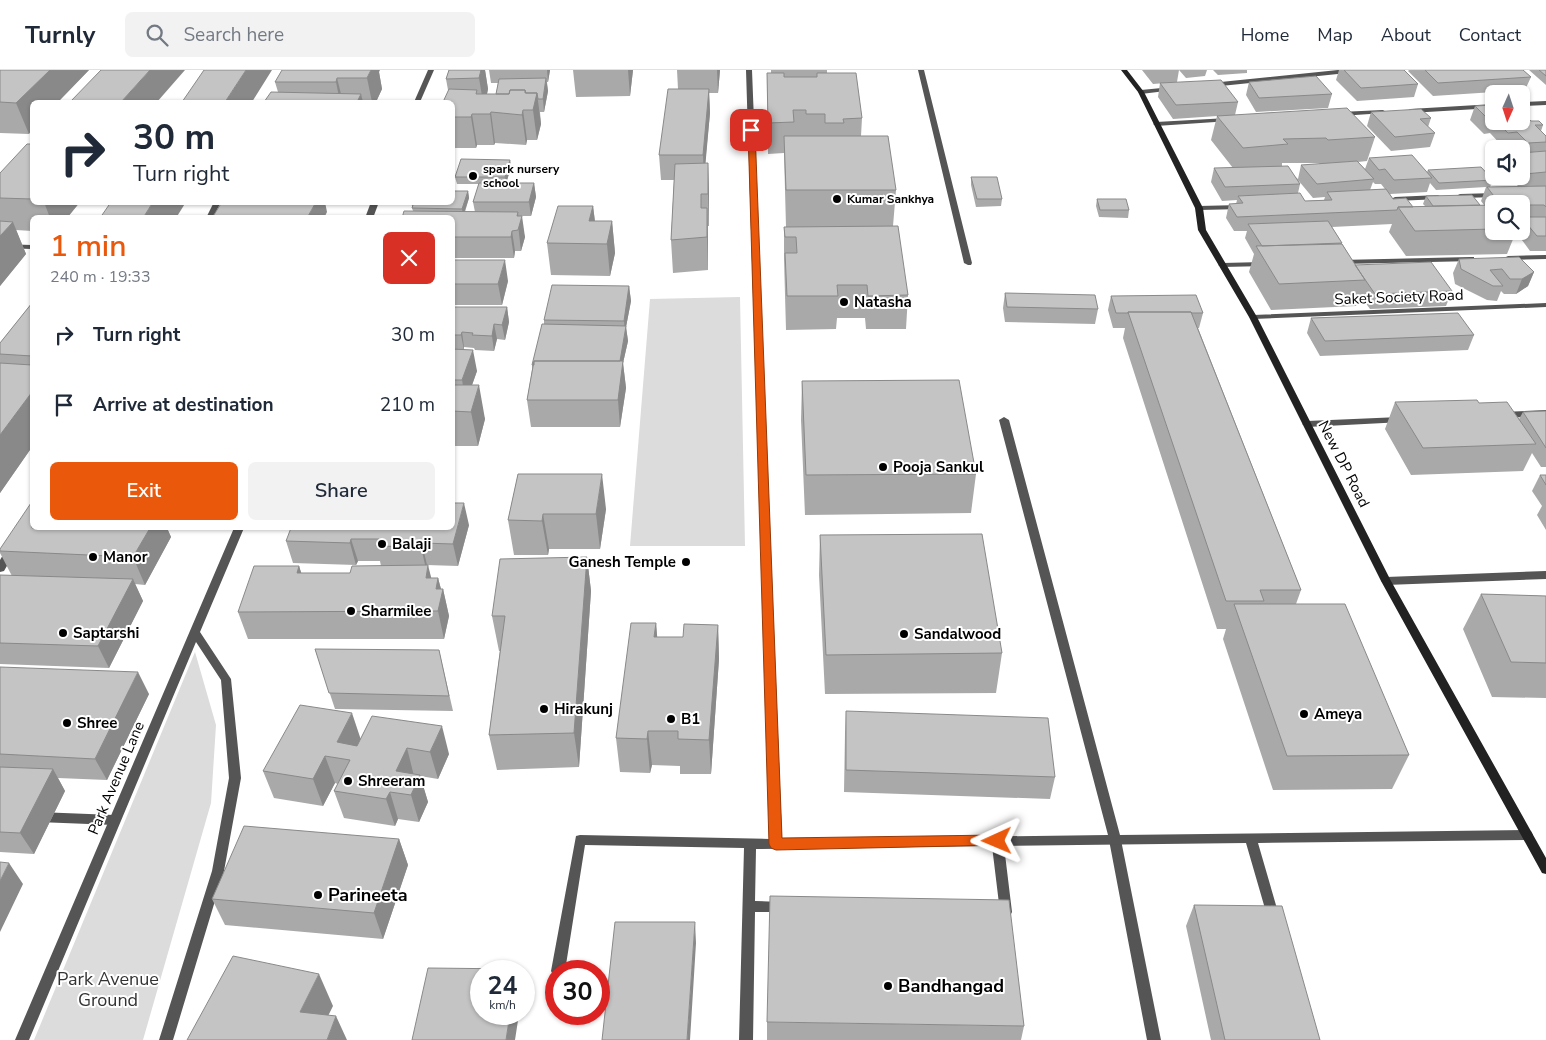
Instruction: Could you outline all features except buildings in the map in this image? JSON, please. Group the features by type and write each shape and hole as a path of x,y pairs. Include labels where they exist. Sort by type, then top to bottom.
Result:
{"street":[{"path":"418,100 431,70"},
{"path":"749,70 776,844"},
{"path":"921,70 968,264"},
{"name":"New DP Road","path":"1124,70 1141,92 1199,208 1202,230 1253,317 1386,581 1546,869"},
{"path":"1200,86 1358,70"},
{"path":"1141,92 1180,88"},
{"path":"1530,104 1546,103"},
{"path":"1406,111 1485,107"},
{"path":"1336,114 1396,111"},
{"path":"1156,124 1237,119"},
{"path":"1387,200 1506,194"},
{"path":"1199,208 1249,206"},
{"path":"0,246 30,248"},
{"path":"1497,258 1546,257"},
{"path":"1330,262 1477,258"},
{"path":"1222,265 1271,264"},
{"name":"Saket Society Road","path":"1253,317 1546,306"},
{"path":"1496,416 1546,413"},
{"path":"1004,420 1115,840 1154,1040"},
{"path":"1307,424 1406,420"},
{"name":"Park Avenue Lane","path":"22,1040 238,530"},
{"path":"0,568 19,537"},
{"path":"1386,581 1546,575"},
{"path":"166,1040 218,871 235,778 226,679 195,632"},
{"path":"28,816 114,820"},
{"path":"560,960 580,840 776,844 1526,835"},
{"path":"1250,838 1277,930"},
{"path":"997,841 1007,912 997,911"},
{"path":"746,1040 750,844"},
{"path":"748,906 798,907"}],"green space":[{"path":"740,297 745,546 630,546 650,299"},
{"name":"Park Avenue Ground","path":"195,652 216,725 211,803 143,1040 34,1040"}],"place":[{"name":"spark nursery school","path":"473,176"},
{"name":"Kumar Sankhya","path":"837,199"},
{"name":"Natasha","path":"844,302"},
{"name":"Pooja Sankul","path":"883,467"},
{"name":"Balaji","path":"382,544"},
{"name":"Manor","path":"93,557"},
{"name":"Ganesh Temple","path":"686,562"},
{"name":"Sharmilee","path":"351,611"},
{"name":"Saptarshi","path":"63,633"},
{"name":"Sandalwood","path":"904,634"},
{"name":"Hirakunj","path":"544,709"},
{"name":"Ameya","path":"1304,714"},
{"name":"B1","path":"671,719"},
{"name":"Shree","path":"67,723"},
{"name":"Shreeram","path":"348,781"},
{"name":"Parineeta","path":"318,895"},
{"name":"Bandhangad","path":"888,986"}],"route":[{"path":"751,130 776,844 997,841"}]}
